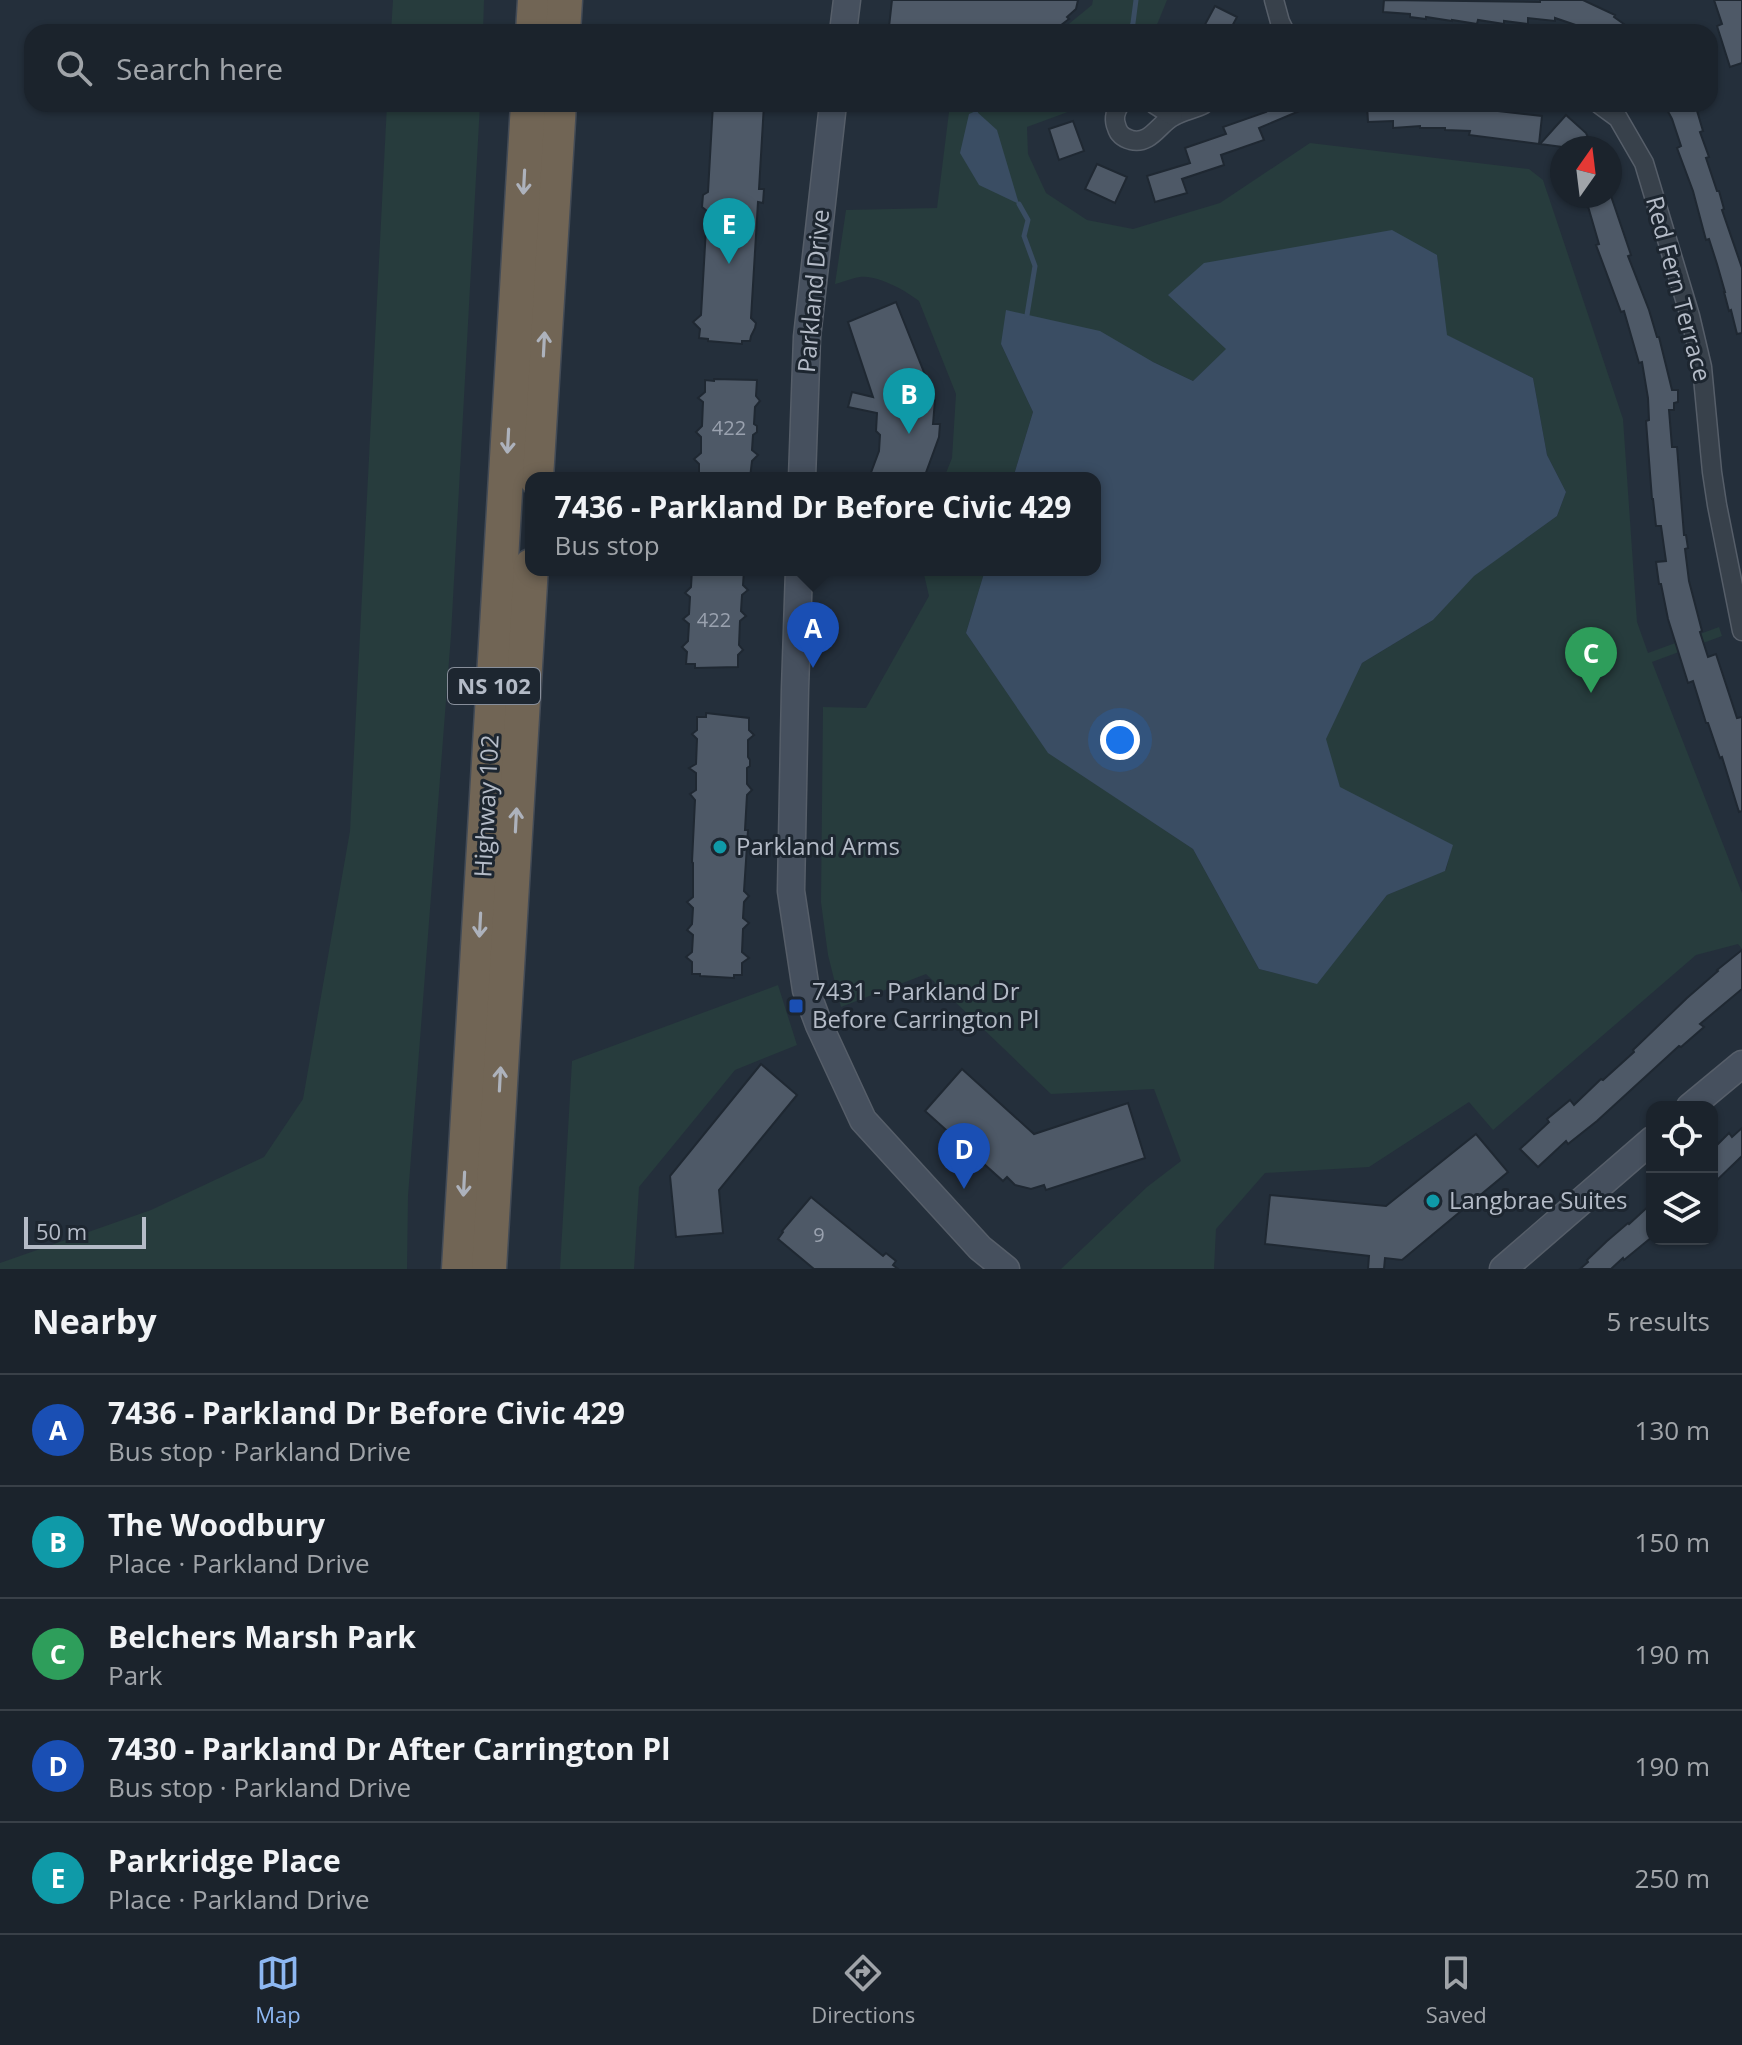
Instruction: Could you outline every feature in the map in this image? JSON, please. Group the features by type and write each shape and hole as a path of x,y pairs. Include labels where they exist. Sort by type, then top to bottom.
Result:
{"highway":[{"path":"534,24 535,0"},
{"path":"564,24 565,0"},
{"name":"Highway 102","path":"459,1269 528,112"},
{"path":"536,472 559,112"},
{"name":"Highway 102","path":"489,1269 530,576"}],"street":[{"path":"844,24 847,0"},
{"path":"1274,0 1281,24"},
{"name":"Parkland Drive","path":"802,472 807,337 832,112"},
{"path":"1116,112 1115,126 1120,134 1138,141 1183,112"},
{"path":"1167,112 1173,116"},
{"name":"Red Fern Terrace","path":"1610,112 1618,118 1644,163 1690,316 1702,367 1717,505 1742,631"},
{"path":"799,576 791,891 806,990 863,1120 980,1248 1006,1269"},
{"path":"1697,1101 1742,1064"},
{"path":"1503,1269 1646,1145"}],"green space":[{"path":"393,0 484,0 483,24 392,24"},
{"path":"1093,0 1167,0 1157,24 1069,24 1092,5"},
{"path":"387,112 480,112 451,635 408,1196 407,1269 0,1269 0,1263 151,1210 264,1157 303,1099 350,831"},
{"path":"949,112 1068,112 1027,127 1028,154 1046,193 1087,220 1133,229 1220,203 1310,143 1529,169 1543,180 1623,419 1637,622 1648,653 1719,627 1722,636 1652,662 1742,893 1742,949 1738,944 1696,955 1493,1130 1469,1102 1369,1167 1265,1173 1216,1229 1214,1269 1061,1269 1147,1187 1181,1161 1154,1089 1051,1094 926,974 841,1007 828,955 821,902 823,707 866,708 929,596 924,576 983,576 966,633 1048,752 1193,849 1259,969 1317,983 1387,895 1446,870 1452,845 1340,788 1325,739 1362,663 1433,620 1473,576 1557,516 1566,492 1547,455 1533,378 1446,335 1437,255 1227,349 1193,381 1153,362 1001,344 1033,412 1015,472 946,472 952,458 956,394 919,301 899,288 874,278 860,277 835,284 846,210 937,208"},
{"path":"778,985 797,1045 735,1070 639,1187 634,1269 560,1269 572,1061"}],"water":[{"path":"977,112 997,130 1019,204 979,185 960,153 969,114"},
{"path":"1392,230 1437,255 1447,335 1533,378 1547,455 1566,492 1557,516 1474,576 1433,620 1362,663 1326,739 1340,787 1453,845 1445,871 1387,895 1317,984 1259,969 1193,849 1048,753 966,633 983,576 1101,576 1101,472 1015,472 1033,412 1001,344 1006,310 1100,331 1193,381 1226,349 1168,295 1204,263"}],"building":[{"path":"892,0 1078,0 1076,9 1062,24 889,24"},
{"path":"1384,0 1583,0 1615,15 1624,24 1573,24 1555,18 1555,21 1528,18 1528,24 1478,20 1477,24 1383,12"},
{"path":"1714,0 1742,0 1742,63 1730,67 1718,29 1722,24"},
{"path":"1215,6 1237,17 1233,24 1205,24"},
{"path":"713,112 764,112 759,189 764,189 763,203 758,202 751,318 756,323 750,341 742,341 742,344 699,338 700,329 693,322 701,315 707,211 702,207 703,195 708,192"},
{"path":"1266,112 1297,112 1259,128 1264,140 1221,155 1224,165 1182,179 1187,193 1155,202 1147,176 1190,163 1185,148 1226,134 1223,127"},
{"path":"1367,112 1507,112 1542,116 1539,144 1469,135 1470,131 1445,128 1393,128 1393,121 1368,122"},
{"path":"1668,112 1697,112 1703,131 1700,132 1709,157 1706,158 1742,268 1742,333 1737,334 1729,311 1717,264 1709,239 1706,240 1677,148 1681,146"},
{"path":"1566,115 1587,136 1550,136 1550,145 1540,144"},
{"path":"1073,121 1084,151 1059,160 1049,129"},
{"path":"1097,164 1127,177 1115,203 1085,189"},
{"path":"1588,208 1615,208 1631,255 1628,256 1659,337 1672,390 1678,390 1678,402 1674,403 1674,410 1669,410 1672,447 1677,447 1689,581 1708,657 1716,654 1737,718 1742,717 1742,811 1739,812 1693,681 1688,683 1659,584 1656,562 1666,561 1661,526 1656,526 1652,499 1646,421 1649,420 1648,398 1642,362 1639,363 1624,311 1621,312 1596,245 1599,244"},
{"path":"896,302 935,400 933,424 940,424 939,437 926,472 871,472 879,451 877,413 848,407 852,392 873,397 848,322"},
{"path":"705,380 757,380 756,396 760,401 755,407 757,432 753,435 752,450 758,455 752,461 751,472 699,472 699,464 694,459 701,453 701,437 696,432 702,426 703,402 698,398 705,392"},
{"path":"692,576 744,576 743,585 748,590 742,595 741,611 746,616 740,621 739,645 743,650 738,655 738,667 695,668 695,664 686,664 687,652 682,647 688,641 689,624 683,619 689,614 690,597 685,593 691,587"},
{"name":"Parkland Arms","path":"706,713 749,718 749,730 754,735 748,740 750,766 747,768 747,784 752,790 747,795 744,891 749,896 744,902 743,918 749,923 743,929 742,952 749,958 742,963 742,975 734,975 734,978 692,974 692,962 686,957 692,952 693,935 687,930 692,924 693,908 687,902 693,897 695,800 690,794 696,790 696,773 689,768 696,764 697,739 692,734 697,730 697,717 706,717"},
{"path":"1742,950 1742,989 1700,1024 1704,1027 1597,1121 1568,1144 1566,1141 1538,1167 1520,1149 1549,1122 1547,1119 1570,1100 1574,1105 1603,1080 1687,998"},
{"path":"761,1064 797,1095 719,1190 723,1233 676,1237 670,1176"},
{"path":"962,1069 1034,1134 1128,1103 1145,1158 1046,1190 1044,1185 1031,1189 1015,1185 1007,1177 1003,1181 925,1111"},
{"path":"1742,1128 1742,1156 1718,1179 1718,1144 1729,1133 1732,1137"},
{"name":"Langbrae Suites","path":"1476,1134 1508,1172 1402,1260 1385,1258 1384,1269 1368,1269 1369,1256 1265,1244 1270,1195 1386,1206"},
{"path":"811,1197 883,1256 886,1253 896,1261 893,1265 898,1269 814,1269 778,1239"},
{"path":"1646,1208 1646,1242 1611,1269 1580,1269 1607,1241"}],"waterway":[{"path":"1133,24 1136,0"},
{"path":"1019,204 1028,220 1024,236 1035,266 1027,315"}],"place":[{"name":"Parkridge Place","path":"729,264"},
{"name":"The Woodbury","path":"909,434"},
{"name":"7436 - Parkland Dr Before Civic 429","path":"813,668"},
{"name":"Belchers Marsh Park","path":"1591,693"},
{"name":"Parkland Arms","path":"720,847"},
{"name":"7431 - Parkland Dr Before Carrington Pl","path":"796,1006"},
{"name":"7430 - Parkland Dr After Carrington Pl","path":"964,1189"},
{"name":"Langbrae Suites","path":"1433,1201"}]}
